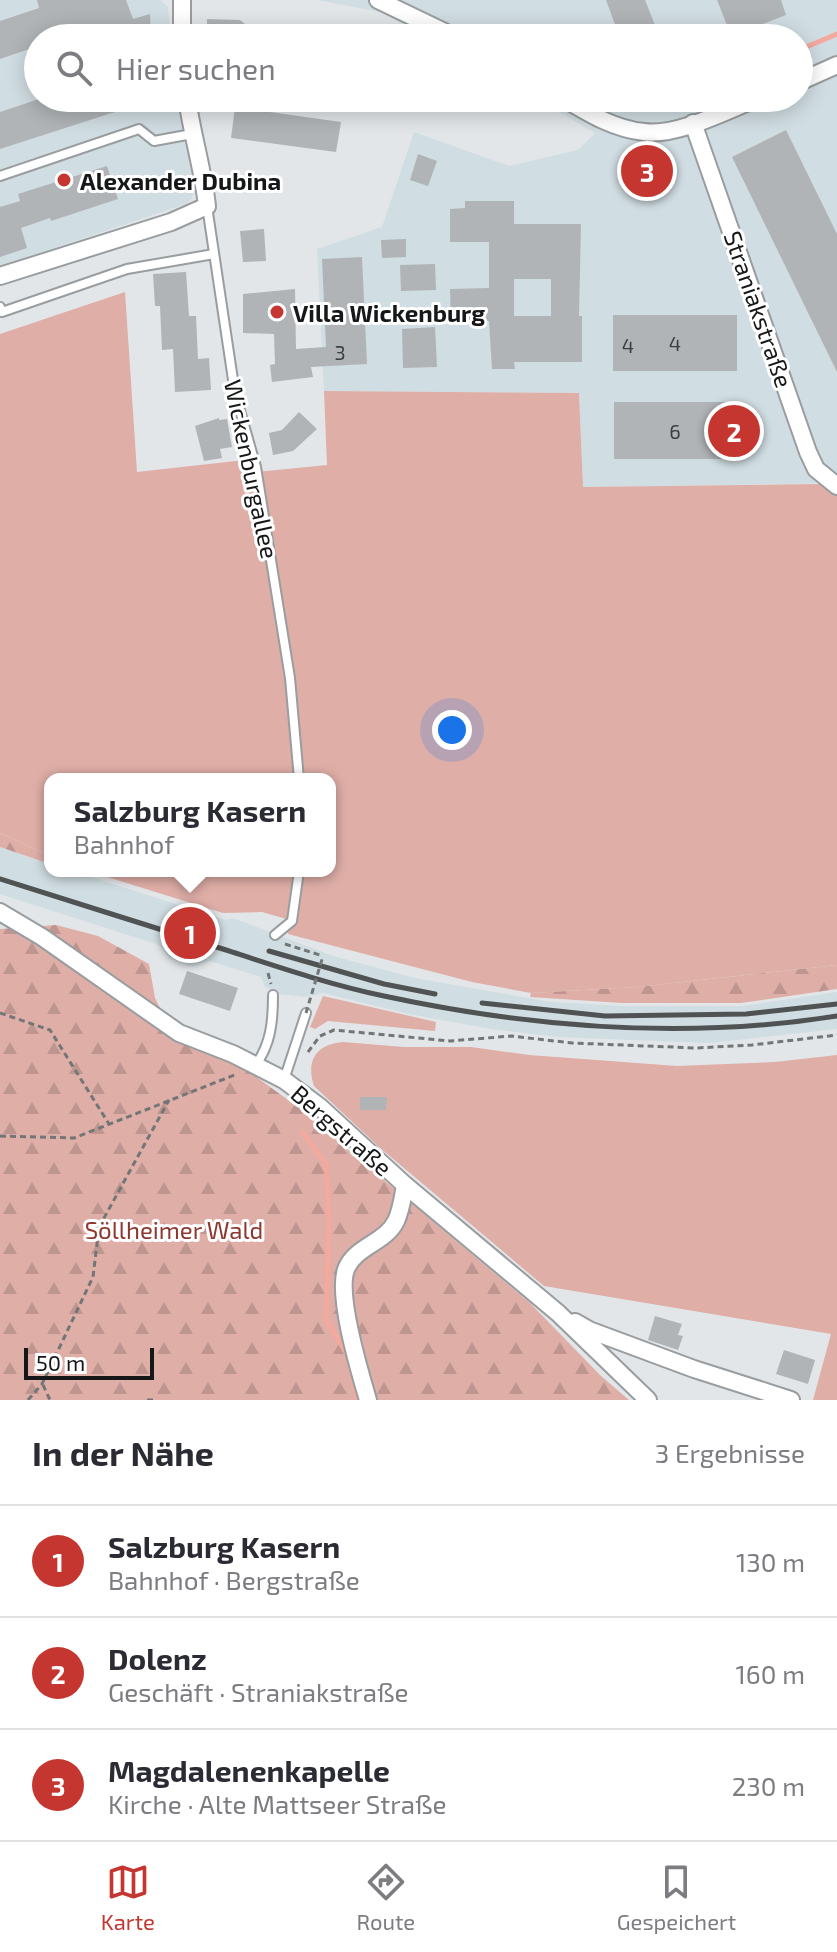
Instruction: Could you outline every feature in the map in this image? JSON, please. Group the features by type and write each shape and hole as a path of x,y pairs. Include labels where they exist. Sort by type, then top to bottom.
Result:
{"street":[{"path":"182,0 182,24"},
{"path":"378,0 428,24"},
{"path":"813,76 837,65"},
{"path":"0,276 171,222 207,206 189,112"},
{"path":"590,112 618,127 647,133 693,123 722,112"},
{"name":"Straniakstraße","path":"693,123 808,452 816,469 837,486"},
{"name":"Bergstraße","path":"0,912 42,937 179,1033 233,1054 284,1080 320,1107 405,1185 558,1313 648,1400"},
{"path":"368,1400 355,1356 346,1304 346,1268 396,1222 405,1185"},
{"path":"558,1313 589,1330 694,1369 791,1400"}],"lane":[{"path":"0,176 139,129 154,141 192,134"},
{"name":"Wickenburgallee","path":"207,206 235,393 256,467 290,678 298,773"},
{"path":"0,307 2,312 127,269 214,254"},
{"path":"277,938 292,921 299,877"},
{"path":"255,1066 263,1056 270,1036 273,995"},
{"path":"284,1080 306,1013"}],"path":[{"path":"277,938 323,956 306,1013"},
{"path":"0,1013 50,1030 109,1124"},
{"path":"307,1052 320,1036 334,1030 450,1041 511,1036 572,1043 696,1048 837,1035"},
{"path":"0,1136 74,1138 255,1066"},
{"path":"28,1400 42,1384 93,1277 99,1227 169,1100"},
{"path":"42,1384 50,1400"},
{"path":"147,1400 154,1400"}],"shaded area":[{"path":"0,0 160,0 168,7 170,24 24,24 24,112 179,112 194,188 192,198 186,204 0,266"},
{"path":"317,0 837,0 837,483 583,487 579,393 324,391 317,249 382,227 414,132 509,166 578,150 595,133 559,112 813,112 813,24 403,24 380,12"},
{"path":"0,847 44,862 44,877 91,877 226,920 233,918 333,956 415,978 551,1002 623,1006 742,1006 837,992 837,1029 709,1043 558,1037 491,1029 409,1014 323,993 307,997 279,994 265,987 261,977 210,961 192,967 169,958 159,945 0,894"}],"green space":[{"path":"125,292 137,472 245,460 247,473 327,465 324,391 579,393 583,487 821,484 837,492 837,965 637,987 531,993 472,982 288,934 290,920 262,912 223,913 107,877 336,877 336,773 44,773 44,853 0,833 0,334"},
{"path":"0,833 44,853 44,862 0,847"},
{"name":"Söllheimer Wald","path":"56,925 98,936 149,964 155,998 175,1038 240,1065 295,1105 530,1303 601,1376 629,1400 0,1400 0,929"},
{"path":"837,965 837,989 741,1003 622,1003 530,997 531,993 637,987"},
{"path":"323,996 436,1022 435,1031 328,1021 315,1029 310,1027"},
{"path":"343,1042 404,1047 471,1047 529,1055 677,1066 775,1062 837,1055 837,1400 813,1400 831,1334 544,1286 379,1147 314,1086 311,1068 316,1055 327,1046"}],"building":[{"path":"37,0 126,0 133,19 150,14 150,24 24,24 24,51 0,59 0,21 39,8"},
{"path":"606,0 645,0 654,24 615,24"},
{"path":"717,0 781,0 786,15 762,24 726,24"},
{"path":"207,19 240,20 245,24 207,24"},
{"path":"24,104 24,112 115,112 0,149 0,112"},
{"path":"234,112 270,112 341,122 336,152 231,138"},
{"path":"786,130 837,234 837,372 732,157"},
{"path":"418,154 437,161 428,186 410,180"},
{"path":"107,166 118,199 21,228 27,248 0,257 0,207 20,201 18,194"},
{"path":"465,201 514,201 514,224 581,224 579,316 582,316 582,362 514,362 515,369 492,369 489,321 451,322 450,289 489,288 489,242 450,242 450,209 465,208","holes":["514,279 551,279 551,316 514,316"]},
{"path":"264,229 266,261 243,262 240,231"},
{"path":"406,239 406,257 382,258 381,240"},
{"path":"362,257 367,364 311,367 313,377 272,382 270,365 275,364 274,334 243,333 243,294 295,289 296,349 326,347 322,259"},
{"path":"435,264 436,290 401,291 400,265"},
{"path":"186,272 189,316 196,316 198,359 209,358 211,390 175,392 173,349 162,350 160,306 155,306 153,274"},
{"path":"613,315 737,315 737,371 613,371"},
{"path":"435,327 437,367 403,368 402,329"},
{"path":"614,402 736,402 736,459 614,459"},
{"path":"299,412 317,429 293,451 273,455 269,433 282,430"},
{"path":"219,418 227,419 232,447 220,449 222,458 204,461 195,426"},
{"path":"187,971 238,988 230,1011 179,994"},
{"path":"360,1097 387,1097 386,1110 360,1110"},
{"path":"655,1316 682,1324 678,1335 683,1336 678,1350 648,1340"},
{"path":"784,1350 815,1360 808,1384 776,1374"}],"waterway":[{"path":"813,44 837,34"},
{"path":"303,1133 326,1164 329,1219 326,1320 347,1354 358,1400"}],"railway":[{"path":"0,879 324,981 440,1007 553,1023 667,1029 723,1028 837,1016"},
{"path":"269,951 384,984 435,994"},
{"path":"482,1003 605,1016 746,1014 837,1004"}],"place":[{"name":"Magdalenenkapelle","path":"647,171"},
{"name":"Alexander Dubina","path":"64,180"},
{"name":"Villa Wickenburg","path":"277,312"},
{"name":"Dolenz","path":"734,431"},
{"name":"Salzburg Kasern","path":"190,933"}]}
